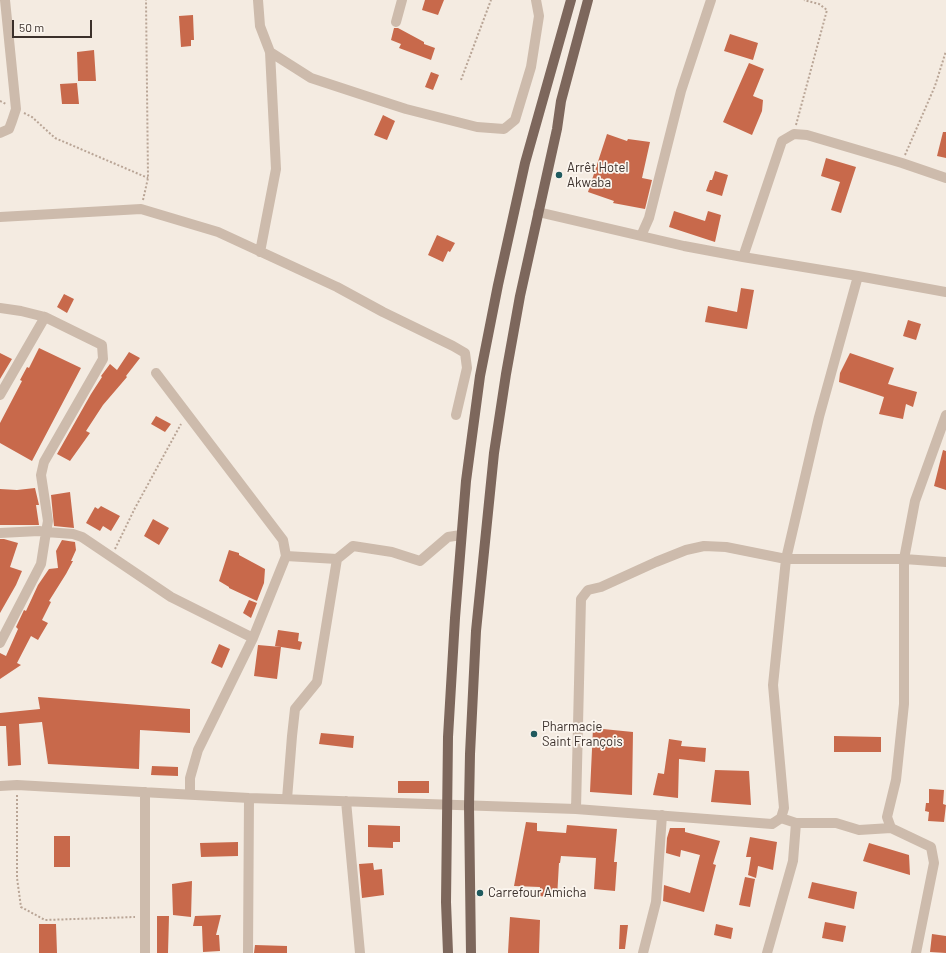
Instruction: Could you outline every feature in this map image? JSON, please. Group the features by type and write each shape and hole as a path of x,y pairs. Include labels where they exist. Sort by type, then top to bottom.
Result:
{"main road":[{"path":"448,953 446,902 448,737 461,535 466,481 480,376 498,285 525,163 571,0"},
{"path":"471,953 469,806 470,754 476,631 494,453 506,374 538,212 557,129 561,101 588,0"}],"street":[{"path":"0,133 9,129 16,108 5,0"},
{"path":"258,0 260,26 270,52 276,169 260,252"},
{"path":"396,22 402,0"},
{"path":"270,52 311,78 406,109 477,127 504,129 515,120 531,67 539,16 536,0"},
{"path":"641,236 649,218 682,91 711,0"},
{"path":"743,258 782,141 794,134 807,135 902,163 946,178"},
{"path":"0,217 141,209 218,232 337,287 465,353 467,368 456,415"},
{"path":"538,212 743,258 858,276 946,292"},
{"path":"0,786 17,785 250,798 576,809 772,824 781,818 784,808 773,685 786,559 820,417 858,276"},
{"path":"0,308 45,317 102,345 102,359 44,462 41,475 48,521 41,564 0,642"},
{"path":"0,395 45,317"},
{"path":"156,373 283,540 286,556 253,638 198,750 190,778 190,794"},
{"path":"891,828 887,817 896,780 904,704 904,559 915,501 946,415"},
{"path":"0,534 39,531 73,534 82,537 171,597 253,638"},
{"path":"286,556 336,558 354,546 392,552 420,561 448,537 461,535"},
{"path":"576,809 581,599 588,590 601,587 686,550 704,546 726,547 786,559 904,559 946,562"},
{"path":"288,799 295,709 317,682 336,558"},
{"path":"145,792 145,953"},
{"path":"248,953 250,798"},
{"path":"346,801 360,953"},
{"path":"643,953 656,902 662,815"},
{"path":"781,818 796,823 836,823 859,830 891,828 931,847 934,863 916,953"},
{"path":"767,953 793,861 796,823"}],"path":[{"path":"141,209 148,178 146,0"},
{"path":"461,80 491,0"},
{"path":"794,134 827,10 819,4 804,0"},
{"path":"902,163 935,86 946,51"},
{"path":"0,102 16,108 32,117 55,138 148,178"},
{"path":"111,557 139,501 187,414"},
{"path":"17,785 17,878 22,908 45,920 146,916"}],"building":[{"path":"425,0 444,0 438,15 422,10"},
{"path":"193,15 194,40 191,40 191,46 181,47 179,16"},
{"path":"394,28 398,28 424,42 424,44 435,48 431,60 399,48 401,44 391,40"},
{"path":"730,34 758,43 753,60 724,51"},
{"path":"94,50 96,81 78,81 77,52"},
{"path":"749,63 764,69 753,96 763,100 762,111 752,135 723,122"},
{"path":"431,72 439,75 433,90 425,87"},
{"path":"77,83 79,104 62,104 60,84"},
{"path":"383,115 395,121 387,140 374,135"},
{"path":"943,132 946,132 946,158 937,156"},
{"path":"607,134 627,141 628,139 650,142 642,178 652,180 645,209 613,203 614,201 588,192"},
{"path":"826,158 856,167 841,213 831,210 840,182 821,176"},
{"path":"715,171 728,175 722,196 706,191"},
{"path":"674,211 705,221 708,211 721,215 715,242 669,227"},
{"path":"437,235 455,243 450,252 448,251 443,262 428,255"},
{"path":"741,288 754,290 747,329 705,322 708,306 737,312"},
{"path":"64,294 74,299 67,313 57,307"},
{"path":"908,320 921,324 916,340 903,336"},
{"path":"39,348 81,368 32,461 0,443 0,423 22,381 20,380 27,367 29,368"},
{"path":"129,352 140,358 126,376 127,377 103,405 86,431 90,433 70,461 57,454 102,377 101,376 110,364 117,370"},
{"path":"0,353 12,359 0,379"},
{"path":"850,353 894,368 888,384 917,392 913,407 906,404 903,419 879,414 884,397 839,382 840,373"},
{"path":"156,416 171,424 165,432 151,424"},
{"path":"943,450 946,451 946,490 934,486"},
{"path":"35,488 39,505 36,505 39,525 0,525 0,489 17,490"},
{"path":"70,492 74,528 54,526 51,495"},
{"path":"101,506 120,516 111,531 103,526 100,531 86,523 95,507 98,509"},
{"path":"153,519 169,528 159,545 144,536"},
{"path":"0,539 18,543 10,567 22,571 0,613"},
{"path":"62,540 75,542 76,550 71,561 73,561 49,601 51,602 42,620 48,623 38,640 31,636 17,663 21,665 0,679 0,653 6,656 18,629 16,627 24,610 26,611 38,585 49,569 58,568 56,551"},
{"path":"229,550 239,553 239,555 265,569 264,583 257,601 229,588 219,581"},
{"path":"249,600 257,603 251,618 243,613"},
{"path":"278,630 299,633 298,641 302,642 300,650 275,646"},
{"path":"219,644 230,649 222,668 211,663"},
{"path":"258,645 281,647 277,679 254,676"},
{"path":"38,697 190,709 190,733 140,730 139,769 48,764 42,722 19,724 21,765 8,766 6,726 0,726 0,713 40,709"},
{"path":"593,728 633,732 632,795 590,792"},
{"path":"321,733 354,736 353,748 319,744"},
{"path":"834,736 881,737 881,752 834,752"},
{"path":"669,739 682,741 681,746 706,748 705,762 679,759 678,798 653,795 658,773 664,774"},
{"path":"152,766 178,767 178,776 151,775"},
{"path":"715,770 749,771 751,805 711,802"},
{"path":"398,781 429,781 429,793 398,793"},
{"path":"929,789 944,790 943,804 946,805 944,822 928,821 929,812 925,811 926,803 929,803"},
{"path":"526,822 537,823 537,831 566,833 567,825 617,829 614,862 617,862 615,891 594,889 596,858 561,856 559,863 557,898 539,896 540,887 514,886"},
{"path":"368,825 400,826 400,842 393,842 393,848 368,847"},
{"path":"670,828 685,828 685,832 720,841 713,864 716,865 704,912 663,901 664,885 690,893 700,855 681,850 680,857 666,853 667,838"},
{"path":"54,836 70,836 70,867 54,867"},
{"path":"750,837 777,842 773,870 758,866 756,878 748,875 751,857 746,857"},
{"path":"238,842 238,856 201,857 200,843"},
{"path":"869,843 909,855 910,875 863,861"},
{"path":"373,863 374,870 382,869 384,895 362,898 359,864"},
{"path":"745,877 755,879 750,907 739,905"},
{"path":"192,881 191,917 173,915 172,884"},
{"path":"812,882 857,892 854,909 808,898"},
{"path":"221,915 216,935 219,935 220,951 203,952 202,926 193,926 195,916"},
{"path":"157,916 169,916 168,953 157,953"},
{"path":"510,917 540,920 539,953 508,953"},
{"path":"825,922 846,926 843,942 822,938"},
{"path":"39,924 56,924 57,953 39,953"},
{"path":"716,924 733,928 731,939 714,935"},
{"path":"620,925 628,925 625,949 619,949"},
{"path":"932,934 946,936 946,953 930,952"},
{"path":"255,945 287,946 287,953 254,953"}],"place":[{"name":"Arrêt Hotel Akwaba","path":"559,175"},
{"name":"Pharmacie Saint François","path":"534,734"},
{"name":"Carrefour Amicha","path":"480,893"}]}
